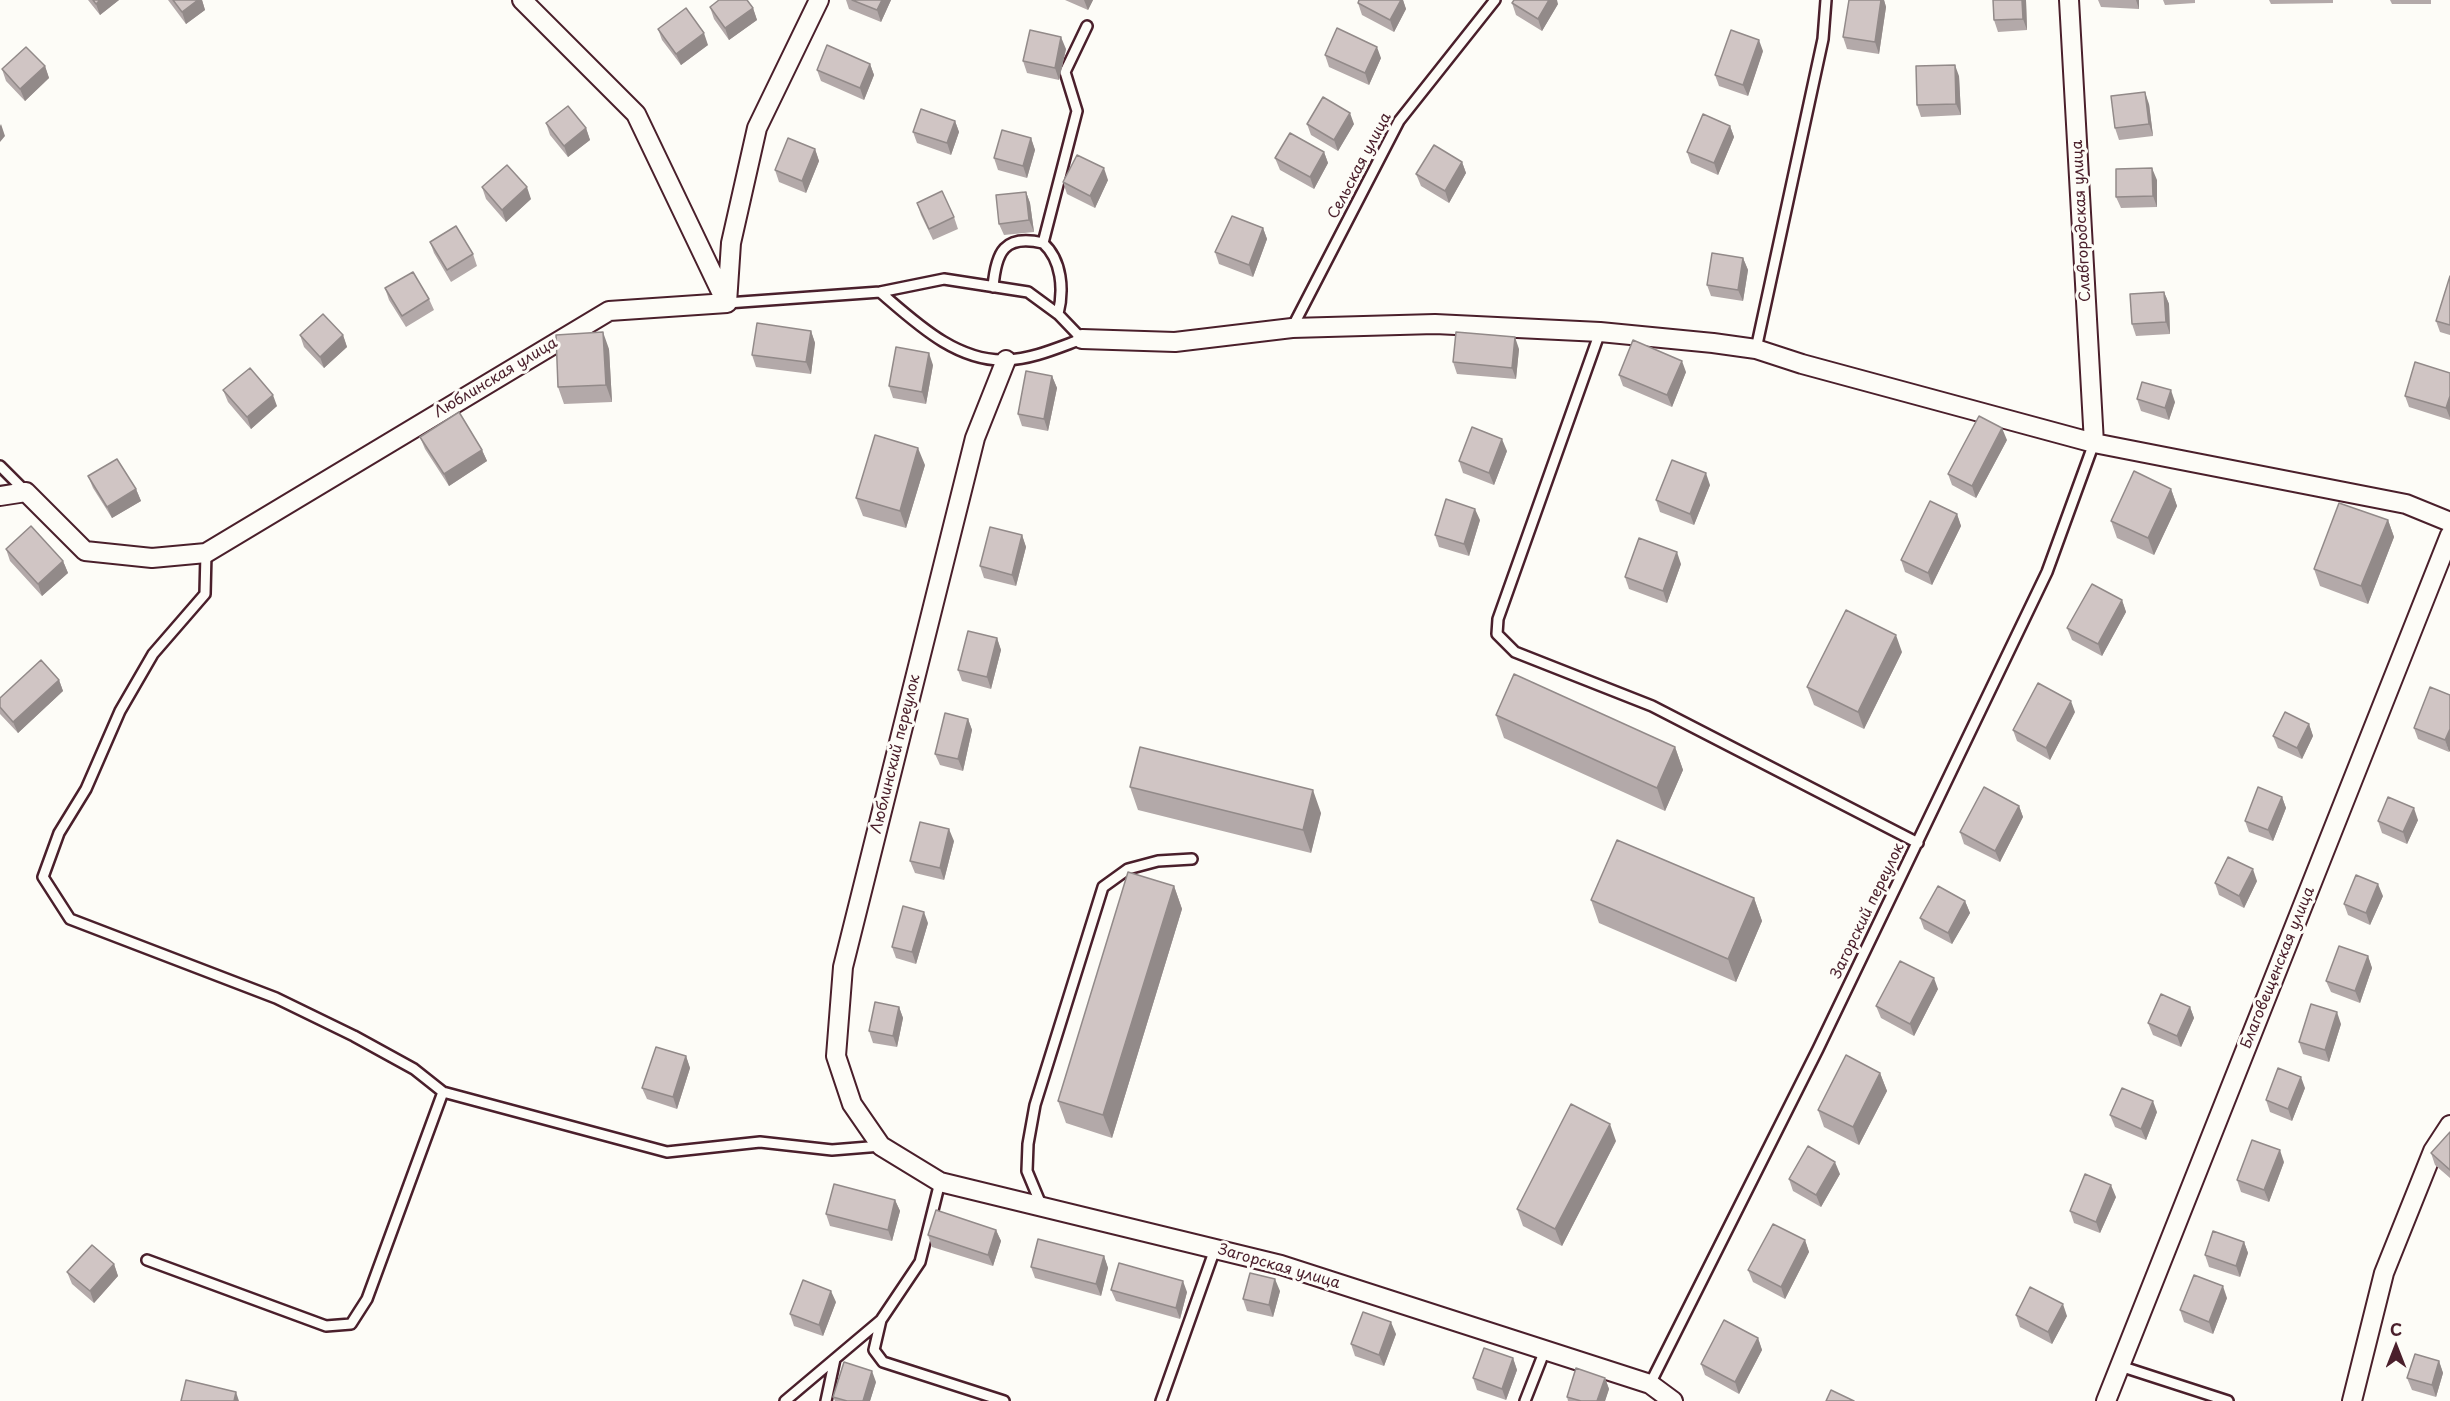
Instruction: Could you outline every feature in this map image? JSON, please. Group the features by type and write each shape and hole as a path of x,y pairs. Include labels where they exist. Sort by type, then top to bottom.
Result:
{"street":[{"path":"522,0 636,114 727,303"},
{"path":"727,303 731,243 757,128 819,0"},
{"name":"Славгородская улица","path":"2069,0 2094,443"},
{"name":"Люблинская улица","path":"26,492 84,551 152,558 206,554 609,310 727,303"},
{"path":"1082,339 1175,342 1292,328 1435,324 1600,332 1756,349 1802,364 2094,443 2406,504 2450,522"},
{"name":"Люблинский переулок","path":"881,1146 852,1104 836,1056 843,967 975,438 1006,360"},
{"path":"0,496 26,492"},
{"name":"Благовещенская улица","path":"2106,1401 2450,535"},
{"path":"2352,1401 2384,1274 2433,1151 2450,1125"},
{"name":"Загорская улица","path":"881,1146 940,1182 1281,1265 1650,1384 1673,1401"}],"lane":[{"name":"Сельская улица","path":"1292,328 1399,121 1495,0"},
{"path":"1756,349 1823,39 1827,0"},
{"path":"1043,243 1077,111 1065,72 1087,26"},
{"path":"993,287 994,267 999,253 1009,243 1026,239 1043,243 1053,252 1059,273 1062,297 1058,314"},
{"path":"727,303 880,292 944,279 1028,292 1058,314 1082,339 1035,356 1006,360 982,358 932,336 880,292"},
{"path":"1600,332 1498,619 1497,634 1515,652 1652,706 1918,843"},
{"name":"Загорский переулок","path":"1650,1384 1818,1049 2047,572 2094,443"},
{"path":"0,465 26,492"},
{"path":"206,554 205,594 153,654 120,711 86,789 58,833 43,877 70,919 276,998 354,1035 414,1069 443,1092 667,1152 760,1142 832,1150 881,1146"},
{"path":"1042,1207 1027,1171 1028,1144 1035,1105 1103,887 1128,869 1158,861 1192,859"},
{"path":"147,1260 326,1326 351,1324 368,1299 443,1092"},
{"path":"785,1401 881,1320 920,1262 940,1182"},
{"path":"1161,1401 1215,1249"},
{"path":"881,1320 874,1350 883,1362 1004,1401"},
{"path":"1526,1401 1545,1350"},
{"path":"826,1401 835,1359"},
{"path":"2120,1366 2228,1401"}],"building":[{"path":"173,0 198,0 182,12"},
{"path":"719,0 747,0 753,8 725,28 710,7"},
{"path":"852,0 882,0 877,10"},
{"path":"1359,0 1401,0 1390,20 1358,3"},
{"path":"1514,0 1549,0 1538,19 1512,3"},
{"path":"1849,0 1881,0 1875,42 1843,37"},
{"path":"1993,0 2022,0 2023,19 1994,20"},
{"path":"686,8 704,33 676,54 658,29"},
{"path":"1337,28 1377,47 1365,73 1325,55"},
{"path":"1030,30 1061,37 1055,68 1023,61"},
{"path":"1731,30 1759,40 1743,85 1715,75"},
{"path":"827,45 870,64 860,88 817,70"},
{"path":"26,47 45,66 20,89 2,69"},
{"path":"1955,65 1956,104 1917,105 1916,66"},
{"path":"2145,92 2149,124 2115,128 2111,96"},
{"path":"1323,97 1350,113 1334,140 1307,124"},
{"path":"568,106 586,128 564,146 546,123"},
{"path":"921,109 955,121 947,143 913,132"},
{"path":"1703,114 1730,126 1714,163 1687,152"},
{"path":"1002,130 1031,138 1023,166 994,158"},
{"path":"1290,133 1324,152 1310,177 1275,158"},
{"path":"788,138 815,149 802,181 775,170"},
{"path":"1434,145 1462,162 1445,191 1416,174"},
{"path":"1077,155 1104,168 1090,196 1063,182"},
{"path":"507,165 527,187 502,210 482,187"},
{"path":"2152,168 2153,196 2116,197 2116,169"},
{"path":"942,191 954,217 929,229 917,203"},
{"path":"1026,192 1029,220 999,224 996,195"},
{"path":"1232,216 1263,228 1249,265 1215,252"},
{"path":"456,226 473,254 447,270 430,242"},
{"path":"1712,253 1743,258 1738,290 1707,285"},
{"path":"413,272 429,299 402,316 385,288"},
{"path":"2450,276 2450,325 2436,321"},
{"path":"2164,292 2166,322 2132,324 2130,294"},
{"path":"323,314 343,335 320,357 300,335"},
{"path":"757,323 811,331 806,362 752,355"},
{"path":"603,332 606,385 558,387 556,335"},
{"path":"1456,332 1515,337 1512,368 1453,362"},
{"path":"1633,340 1682,361 1667,395 1619,375"},
{"path":"896,347 929,353 922,392 889,386"},
{"path":"2415,362 2450,373 2450,396 2446,408 2405,396"},
{"path":"250,368 273,395 247,417 223,390"},
{"path":"1026,371 1052,376 1044,419 1018,414"},
{"path":"2142,382 2171,390 2165,408 2137,399"},
{"path":"459,412 482,450 444,474 420,437"},
{"path":"1979,416 2002,428 1972,486 1948,474"},
{"path":"1472,427 1502,439 1489,473 1459,461"},
{"path":"875,435 918,448 900,511 856,498"},
{"path":"117,459 136,489 107,507 88,476"},
{"path":"1672,460 1706,473 1690,514 1656,500"},
{"path":"2134,471 2171,489 2148,538 2111,521"},
{"path":"1446,499 1475,509 1464,544 1435,535"},
{"path":"1930,501 1957,514 1928,573 1901,560"},
{"path":"2339,503 2388,520 2361,586 2314,569"},
{"path":"31,526 63,561 38,584 6,549"},
{"path":"990,527 1022,535 1012,575 980,566"},
{"path":"1639,538 1677,552 1663,591 1625,577"},
{"path":"2092,584 2122,600 2098,644 2067,628"},
{"path":"1846,610 1896,635 1858,712 1807,687"},
{"path":"968,631 997,638 987,677 958,670"},
{"path":"41,660 59,680 13,722 0,707 0,698"},
{"path":"1514,674 1675,747 1657,788 1496,715"},
{"path":"2038,683 2071,701 2046,748 2013,730"},
{"path":"2430,687 2450,695 2450,729 2445,740 2414,728"},
{"path":"2285,712 2309,724 2297,748 2273,736"},
{"path":"945,713 968,719 958,759 935,754"},
{"path":"1140,747 1313,790 1303,830 1130,787"},
{"path":"1984,787 2019,806 1995,851 1960,832"},
{"path":"2258,787 2282,797 2268,830 2245,821"},
{"path":"2388,797 2414,808 2403,832 2378,821"},
{"path":"920,822 949,829 940,868 910,861"},
{"path":"1617,840 1754,898 1728,959 1591,900"},
{"path":"2228,857 2253,869 2239,896 2215,883"},
{"path":"1128,872 1174,886 1103,1115 1058,1101"},
{"path":"2356,875 2378,884 2366,913 2344,904"},
{"path":"1938,886 1965,901 1948,933 1920,918"},
{"path":"903,906 924,912 912,952 892,947"},
{"path":"2339,946 2368,956 2355,991 2326,981"},
{"path":"1900,961 1934,978 1910,1024 1876,1006"},
{"path":"2161,994 2190,1007 2177,1036 2148,1023"},
{"path":"875,1002 899,1007 893,1036 869,1031"},
{"path":"2311,1004 2337,1012 2325,1050 2299,1042"},
{"path":"656,1047 686,1056 673,1097 642,1088"},
{"path":"1846,1055 1880,1073 1853,1127 1818,1110"},
{"path":"2278,1068 2301,1077 2288,1109 2266,1100"},
{"path":"2122,1088 2153,1101 2141,1129 2110,1115"},
{"path":"1571,1104 1610,1124 1555,1229 1517,1209"},
{"path":"2450,1132 2450,1170 2431,1153"},
{"path":"2252,1140 2280,1150 2264,1190 2237,1180"},
{"path":"1808,1146 1835,1162 1816,1195 1789,1179"},
{"path":"2085,1174 2111,1185 2096,1222 2070,1211"},
{"path":"834,1184 895,1200 888,1230 826,1214"},
{"path":"936,1210 996,1230 988,1255 928,1235"},
{"path":"1773,1224 1805,1240 1781,1287 1748,1270"},
{"path":"2213,1231 2244,1242 2236,1266 2205,1255"},
{"path":"1038,1239 1104,1256 1096,1284 1031,1267"},
{"path":"92,1245 114,1264 90,1291 67,1272"},
{"path":"1119,1263 1183,1281 1176,1308 1111,1290"},
{"path":"1250,1273 1275,1279 1269,1305 1243,1299"},
{"path":"2194,1275 2223,1286 2209,1322 2180,1310"},
{"path":"803,1280 831,1291 819,1325 790,1314"},
{"path":"2030,1287 2063,1304 2048,1332 2016,1315"},
{"path":"1363,1312 1391,1322 1379,1355 1351,1344"},
{"path":"1724,1320 1758,1338 1735,1382 1701,1364"},
{"path":"1484,1348 1513,1358 1502,1389 1473,1378"},
{"path":"2415,1354 2439,1361 2432,1385 2407,1378"},
{"path":"844,1362 872,1371 863,1401 847,1401 833,1397"},
{"path":"1576,1368 1605,1378 1597,1401 1581,1401 1567,1397"},
{"path":"186,1380 236,1392 234,1401 181,1401"},
{"path":"1831,1390 1854,1401 1826,1401"}]}
